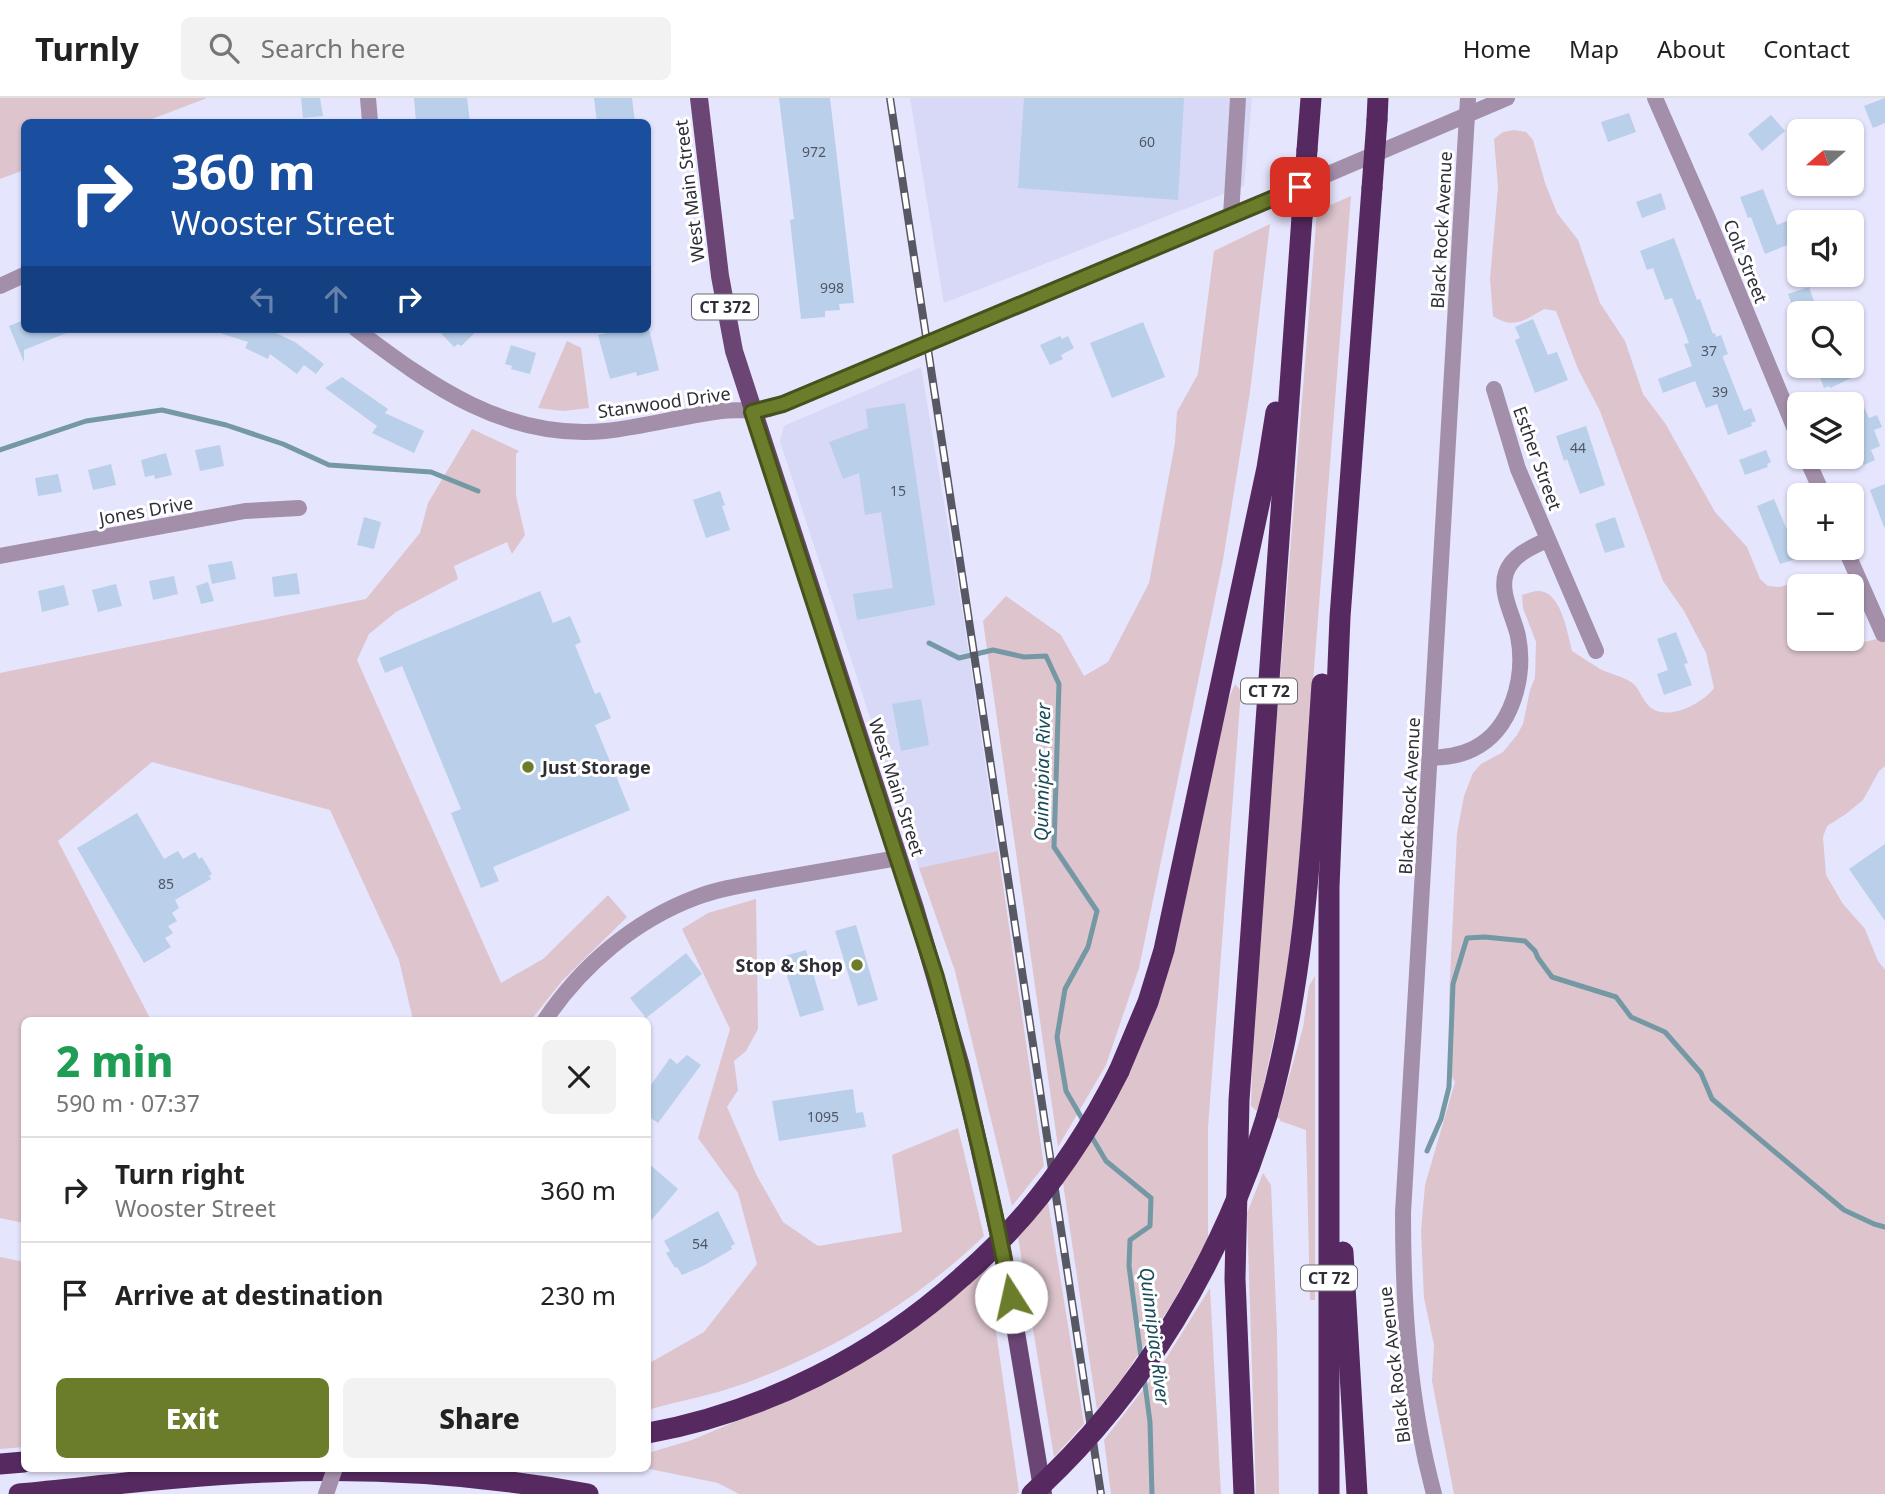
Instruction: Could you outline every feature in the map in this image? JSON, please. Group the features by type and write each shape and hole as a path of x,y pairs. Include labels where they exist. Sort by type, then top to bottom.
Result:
{"highway":[{"name":"CT 72","path":"1244,1494 1235,1279 1239,1100 1311,98"},
{"name":"CT 72","path":"1329,1494 1329,897 1333,767 1340,617 1378,98"},
{"path":"651,1432 718,1416 811,1378 890,1333 963,1276 1006,1236 1056,1176 1093,1121 1119,1071 1148,1002 1166,939 1267,468 1287,338 1296,300"},
{"path":"1032,1494 1109,1411 1168,1331 1227,1223 1267,1115 1290,1022 1301,951 1333,542 1341,492 1352,453"},
{"path":"1329,1062 1341,1161 1347,1356 1357,1494"},
{"path":"0,1464 21,1462"},
{"path":"19,1494 223,1475 295,1472"},
{"path":"341,1472 470,1478 588,1494"}],"main road":[{"name":"West Main Street","path":"699,98 724,305 734,351 936,977 961,1066 984,1158 1005,1266 1044,1494"}],"street":[{"path":"368,98 370,119"},
{"path":"1231,216 1238,98"},
{"name":"Black Rock Avenue","path":"1433,1494 1416,1415 1408,1352 1403,1284 1403,1213 1468,98"},
{"name":"Stanwood Drive","path":"379,337 418,376 465,403 488,414 537,427 602,431 723,411 752,412 783,404 1507,98"},
{"name":"Colt Street","path":"1655,98 1787,410"},
{"path":"0,286 21,276"},
{"name":"Esther Street","path":"1494,389 1518,469 1596,651"},
{"name":"Jones Drive","path":"0,556 245,511 299,508"},
{"path":"1430,758 1457,755 1472,750 1488,740 1509,711 1517,687 1520,660 1518,636 1505,587 1506,573 1527,549 1547,540"},
{"path":"1850,560 1883,634"},
{"path":"547,1017 577,978 599,957 646,921 671,908 698,896 732,887 898,858"},
{"path":"326,1494 334,1472"}],"shaded area":[{"path":"0,98 207,98 152,119 21,119 21,171 0,179"},
{"path":"910,98 1252,98 1244,186 944,303"},
{"path":"1503,132 1526,132 1533,140 1557,213 1578,240 1600,303 1625,341 1643,394 1665,423 1715,512 1747,547 1760,579 1768,586 1787,585 1787,651 1864,651 1864,642 1885,637 1885,766 1879,771 1863,800 1827,826 1823,837 1826,875 1843,904 1865,929 1878,961 1885,970 1885,1494 1454,1494 1432,1381 1434,1345 1424,1298 1421,1231 1425,1185 1455,1082 1449,1072 1449,999 1457,833 1464,796 1473,773 1481,764 1503,752 1523,724 1535,678 1536,642 1523,608 1522,595 1539,591 1550,596 1560,609 1572,651 1600,669 1631,682 1645,702 1658,712 1685,709 1702,700 1714,688 1706,653 1684,611 1663,581 1600,411 1578,369 1556,311 1544,309 1525,320 1513,323 1493,316 1490,279 1498,187 1494,139"},
{"path":"1351,196 1297,887 1285,986 1258,1112 1251,1106 1254,1009 1317,211"},
{"path":"1270,224 1250,392 1223,560 1139,968 1106,1065 1058,1147 983,621 1006,596 1061,635 1084,676 1108,662 1149,583 1175,443 1177,412 1198,374 1214,251"},
{"path":"567,341 581,348 589,408 563,411 538,408"},
{"path":"921,367 963,615 998,851 919,868 780,441 784,426"},
{"path":"472,429 519,451 516,454 516,496 525,535 512,554 507,542 454,566 458,579 396,612 369,634 357,660 501,983 543,959 608,895 627,917 562,981 533,1017 412,1017 399,960 330,810 152,762 58,841 149,1017 21,1017 21,1222 0,1218 0,673 366,599 420,533 428,503"},
{"path":"1235,684 1241,691 1208,1127 1208,1239 1173,1302 1121,1380 1097,1410 1063,1183 1095,1135 1136,1054 1222,714"},
{"path":"998,851 1044,1166 1012,1206 955,971 919,868"},
{"path":"756,899 758,1029 746,1051 734,1061 738,1090 727,1107 757,1176 783,1222 818,1246 902,1232 892,1155 958,1128 984,1236 901,1304 806,1358 740,1385 651,1409 651,1362 704,1332 757,1264 738,1193 698,1138 730,1029 682,929 708,913"},
{"path":"1315,976 1315,1300 1310,1300 1306,1130 1277,1118 1303,1028 1309,986"},
{"path":"1263,1173 1271,1185 1277,1333 1279,1494 1256,1494 1247,1213"},
{"path":"1048,1202 1084,1424 1054,1457 1018,1237"},
{"path":"0,1257 21,1261 21,1447 0,1449"},
{"path":"987,1268 1019,1492 739,1494 718,1483 651,1469 651,1452 692,1440 827,1383 907,1333"},
{"path":"1210,1288 1221,1494 1111,1494 1104,1440 1162,1365"}],"building":[{"path":"301,98 320,98 323,116 303,118"},
{"path":"414,98 467,98 470,119 416,119"},
{"path":"594,98 632,98 635,119 597,119"},
{"path":"779,98 830,98 854,303 839,304 840,310 825,311 825,317 801,319 790,220 794,219"},
{"path":"1024,98 1184,98 1178,200 1018,188"},
{"path":"1885,98 1885,123 1873,128 1864,106"},
{"path":"1629,113 1636,132 1608,142 1601,122"},
{"path":"1771,115 1785,131 1762,151 1748,134"},
{"path":"1763,189 1777,225 1787,221 1787,245 1765,254 1740,197"},
{"path":"1661,193 1666,209 1642,218 1636,202"},
{"path":"1674,238 1713,334 1715,333 1716,337 1721,335 1728,354 1723,358 1744,411 1751,408 1756,421 1751,423 1752,426 1728,435 1717,404 1706,408 1695,381 1663,393 1658,379 1692,366 1684,344 1689,343 1672,298 1665,300 1653,268 1647,270 1640,251"},
{"path":"1809,287 1814,301 1791,301 1788,294"},
{"path":"1533,319 1548,355 1557,352 1568,380 1535,393 1515,340 1520,338 1515,327"},
{"path":"21,321 21,333 66,333 24,350 24,362 9,326"},
{"path":"1143,322 1165,377 1112,398 1090,343"},
{"path":"220,333 276,333 295,342 324,364 316,374 304,365 297,374 270,354 268,359 245,348 248,342"},
{"path":"441,333 475,333 461,346 458,344 454,347"},
{"path":"650,333 659,370 637,376 636,372 610,379 598,335"},
{"path":"1060,336 1062,339 1068,336 1074,348 1061,355 1063,359 1050,365 1040,345"},
{"path":"511,345 536,353 530,374 511,369 512,366 505,364"},
{"path":"342,377 388,409 385,413 424,431 414,453 372,433 377,426 325,388"},
{"path":"1820,378 1852,378 1830,388 1824,388"},
{"path":"905,403 935,605 857,620 853,594 893,588 881,512 865,515 859,473 843,479 829,442 868,428 866,409"},
{"path":"1864,407 1869,418 1877,415 1882,427 1874,430 1880,446 1871,450 1875,460 1864,465"},
{"path":"1586,426 1605,485 1580,494 1567,459 1564,461 1556,436"},
{"path":"220,445 224,466 200,471 195,450"},
{"path":"1766,450 1771,462 1767,464 1768,467 1745,475 1739,460"},
{"path":"166,453 172,475 155,479 154,475 145,477 141,460"},
{"path":"111,464 116,485 93,490 88,470"},
{"path":"58,474 62,492 38,496 35,478"},
{"path":"1885,484 1885,527 1884,527 1870,490"},
{"path":"720,491 730,530 706,538 693,500"},
{"path":"1774,499 1787,530 1787,560 1793,560 1780,564 1757,506"},
{"path":"364,517 381,522 374,549 357,545"},
{"path":"1615,517 1625,547 1605,553 1595,524"},
{"path":"232,561 236,579 212,584 208,565"},
{"path":"297,573 300,594 274,597 272,577"},
{"path":"174,576 178,594 153,600 149,581"},
{"path":"208,582 214,601 201,604 196,586"},
{"path":"116,584 122,606 98,612 92,590"},
{"path":"64,585 69,605 42,612 38,591"},
{"name":"Just Storage","path":"540,591 553,623 570,616 581,642 575,645 595,694 600,692 611,718 595,725 630,810 493,867 499,881 481,888 451,813 461,809 402,666 385,673 379,658"},
{"path":"1676,632 1688,663 1684,664 1692,685 1664,695 1657,674 1668,670 1657,639"},
{"path":"921,699 929,745 901,751 892,704"},
{"path":"137,813 164,859 178,851 183,859 195,852 199,859 202,857 212,874 209,876 211,879 175,900 179,908 172,913 177,921 168,926 173,933 165,938 171,947 144,963 77,848"},
{"path":"1885,844 1885,921 1849,869"},
{"name":"Stop & Shop","path":"856,925 878,1000 858,1006 835,931"},
{"path":"806,950 824,1010 800,1017 781,957"},
{"path":"686,953 702,974 647,1017 630,998"},
{"path":"687,1055 701,1065 658,1123 651,1118 651,1085 670,1058 677,1064"},
{"path":"853,1089 856,1113 863,1112 866,1127 779,1141 772,1101"},
{"path":"651,1166 678,1189 651,1220"},
{"path":"718,1211 735,1244 731,1246 732,1249 703,1266 682,1275 666,1253 670,1251 664,1241"}],"waterway":[{"name":"Quinnipiac River","path":"0,450 86,421 162,410 226,425 283,444 329,465 431,472 478,491"},
{"name":"Quinnipiac River","path":"929,643 959,658 993,650 1024,657 1046,656 1059,684 1054,847 1097,911 1088,947 1065,989 1057,1037 1066,1091 1084,1122"},
{"path":"1427,1151 1441,1119 1449,1087 1453,984 1467,938 1525,941 1552,977 1616,997 1631,1017 1665,1032 1701,1073 1712,1099 1844,1210 1885,1227"},
{"name":"Quinnipiac River","path":"1090,1134 1106,1161 1151,1198 1150,1226 1130,1240 1129,1266 1141,1357"},
{"name":"Quinnipiac River","path":"1144,1377 1150,1422 1152,1494"}],"railway":[{"path":"890,98 1101,1494"}],"place":[{"name":"Just Storage","path":"528,767"},
{"name":"Stop & Shop","path":"857,965"}],"route":[{"path":"1011,1297 984,1158 936,977 752,412 783,404 1300,187"}]}
